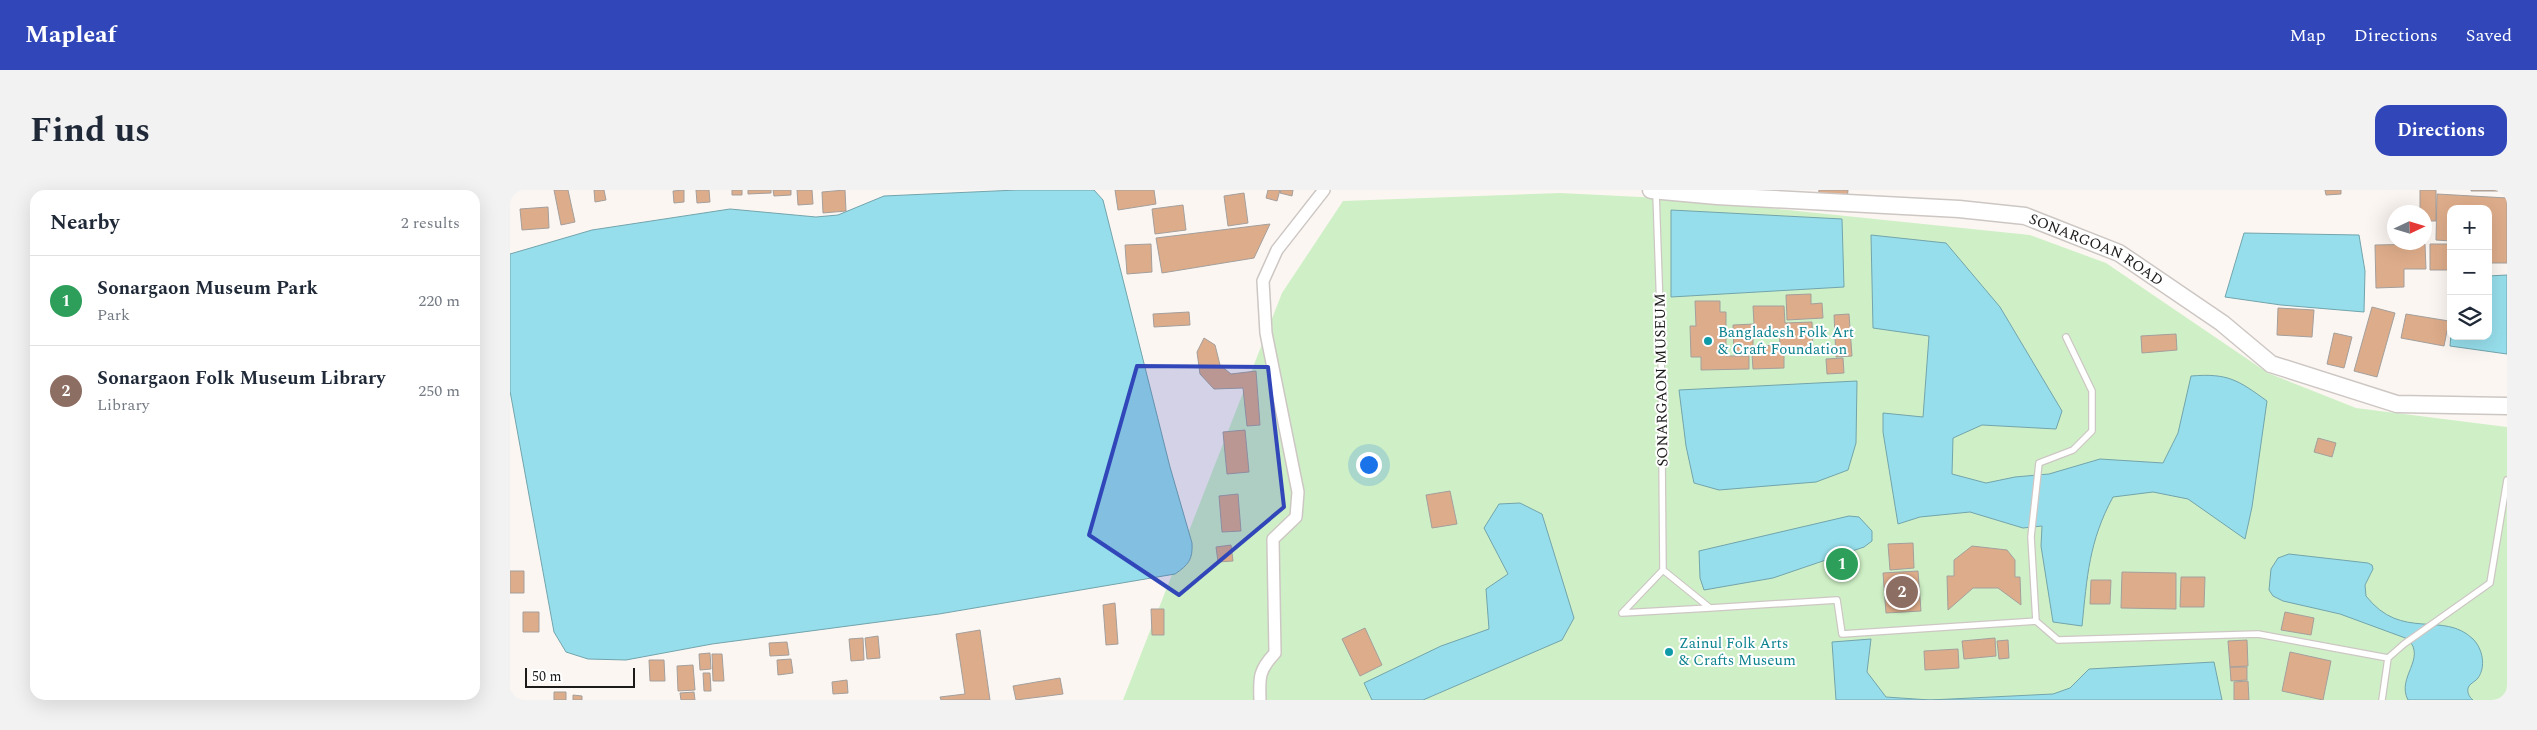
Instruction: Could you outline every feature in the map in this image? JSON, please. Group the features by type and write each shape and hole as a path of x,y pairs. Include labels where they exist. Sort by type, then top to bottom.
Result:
{"main road":[{"name":"SONARGOAN ROAD","path":"1654,190 1717,196 1959,209 2025,216 2119,253 2222,324 2271,364 2397,404 2507,406"}],"street":[{"path":"1260,700 1259,678 1265,664 1275,653 1272,539 1296,517 1298,492 1266,333 1263,281 1277,250 1324,190"}],"lane":[{"name":"SONARGAON MUSEUM","path":"1654,190 1661,338 1663,570"},
{"path":"2066,337 2092,392 2092,431 2073,450 2039,463 2031,537 2036,620 2058,640 2258,634 2388,658"},
{"path":"2382,700 2388,658 2438,619 2490,583 2507,480"},
{"path":"1710,608 1663,570 1622,613 1710,608 1837,600 1842,634 2036,620"}],"highlighted area":[{"path":"1137,366 1268,367 1284,507 1179,595 1089,535"}],"green space":[{"path":"1560,193 1681,199 2030,235 2106,263 2268,373 2356,408 2507,427 2507,700 1123,700 1282,293 1343,201"}],"water":[{"path":"1017,190 1094,190 1103,200 1170,467 1192,543 1192,554 1189,562 1175,574 939,614 712,644 626,660 588,659 566,652 554,632 510,391 510,254 592,230 730,209 816,217 838,215 884,196"},
{"path":"1671,210 1842,219 1844,287 1671,297"},
{"path":"2244,233 2359,235 2365,271 2364,312 2281,305 2225,297"},
{"path":"1871,235 1946,243 2000,307 2062,411 2056,429 1982,425 1953,438 1952,474 1986,483 2015,477 2049,474 2100,459 2163,463 2178,433 2191,376 2224,377 2240,383 2267,401 2252,507 2245,539 2188,499 2153,492 2113,497 2099,529 2090,560 2082,626 2053,622 2041,546 2042,526 2023,528 1970,512 1920,517 1898,524 1883,432 1883,413 1923,417 1929,336 1873,328"},
{"path":"2507,275 2507,354 2450,346 2450,340 2492,340 2492,276"},
{"path":"1857,381 1856,443 1848,470 1816,482 1719,490 1694,483 1686,446 1679,390"},
{"path":"1520,503 1542,514 1574,618 1562,640 1423,700 1372,700 1364,683 1441,646 1489,629 1486,589 1508,574 1484,528 1499,504"},
{"path":"1849,516 1859,517 1872,531 1872,541 1864,547 1773,578 1704,590 1700,578 1699,551"},
{"path":"2289,554 2368,563 2372,565 2373,569 2365,585 2366,596 2380,610 2394,618 2408,622 2449,627 2461,631 2473,639 2479,648 2483,663 2478,678 2468,688 2468,694 2473,700 2408,700 2405,692 2406,684 2414,654 2413,646 2408,639 2340,614 2283,601 2273,596 2269,590 2271,569 2278,558"},
{"path":"1871,639 1867,672 1886,697 1930,700 1836,700 1832,642"},
{"path":"2214,662 2222,700 1930,700 2053,694 2070,688 2089,669"}],"building":[{"path":"554,190 568,190 575,222 561,225"},
{"path":"594,190 604,190 606,200 595,202"},
{"path":"684,190 684,202 674,203 673,191"},
{"path":"696,190 709,190 710,202 697,203"},
{"path":"732,190 742,190 742,195 732,195"},
{"path":"748,190 771,190 771,193 748,194"},
{"path":"773,190 791,190 791,195 774,196"},
{"path":"797,190 812,190 813,204 798,205"},
{"path":"845,190 846,211 823,213 822,192"},
{"path":"1115,190 1154,190 1156,204 1118,210"},
{"path":"1268,190 1280,190 1277,201 1266,198"},
{"path":"1281,190 1293,190 1292,196 1280,193"},
{"path":"1819,190 1848,190 1847,200 1818,199"},
{"path":"2325,190 2341,190 2341,194 2326,195"},
{"path":"2420,190 2436,190 2436,221 2432,221 2432,205 2420,205"},
{"path":"2498,190 2498,191 2471,191"},
{"path":"1244,193 1248,223 1228,226 1224,196"},
{"path":"2437,194 2507,198 2507,263 2492,263 2492,205 2447,205 2447,241 2436,240"},
{"path":"1183,205 1186,230 1155,234 1152,209"},
{"path":"548,207 549,228 522,230 520,209"},
{"path":"1270,224 1254,258 1162,273 1156,238"},
{"path":"1151,244 1152,272 1127,274 1125,245"},
{"path":"2432,244 2447,244 2447,270 2430,270 2430,250 2432,250"},
{"path":"2375,245 2387,245 2387,250 2425,250 2426,269 2404,269 2404,287 2376,288"},
{"path":"1811,294 1811,304 1822,303 1823,318 1787,320 1786,295"},
{"name":"Bangladesh Folk Art & Craft Foundation","path":"1695,301 1720,301 1720,312 1726,312 1726,356 1749,356 1749,369 1701,370 1701,357 1691,357 1690,326 1696,326"},
{"path":"1753,306 1784,306 1785,323 1812,322 1813,352 1784,353 1784,368 1753,369 1752,354 1734,355 1733,325 1754,324","holes":["1779,331 1780,345 1753,346 1753,332"]},
{"path":"2372,307 2395,313 2377,377 2354,371"},
{"path":"2278,308 2314,310 2312,337 2277,335"},
{"path":"1189,312 1190,325 1154,327 1153,314"},
{"path":"1849,314 1852,356 1836,357 1834,315"},
{"path":"2406,314 2447,321 2444,346 2401,338"},
{"path":"2334,333 2352,337 2344,368 2327,364"},
{"path":"2176,334 2177,350 2142,353 2141,336"},
{"path":"1204,338 1215,345 1220,365 1231,374 1256,371 1260,425 1247,426 1243,388 1214,389 1200,374 1197,352"},
{"path":"1843,358 1844,373 1827,374 1826,359"},
{"path":"1245,430 1249,472 1227,474 1223,432"},
{"path":"2318,438 2336,443 2332,457 2314,452"},
{"path":"1450,491 1457,524 1432,528 1426,495"},
{"path":"1238,494 1241,531 1222,532 1219,496"},
{"path":"1913,543 1914,568 1890,570 1888,544"},
{"path":"1231,545 1233,561 1218,562 1216,547"},
{"path":"1972,546 2007,550 2015,560 2015,577 2020,577 2021,605 1998,588 1973,588 1948,610 1947,576 1954,576 1954,560"},
{"path":"510,571 524,571 524,593 510,593"},
{"path":"1918,571 1921,611 1886,613 1883,573"},
{"path":"2122,572 2176,573 2176,609 2121,608"},
{"path":"2181,577 2205,577 2204,607 2180,607"},
{"path":"2091,580 2111,580 2110,604 2090,604"},
{"path":"1115,603 1118,644 1106,645 1103,605"},
{"path":"1151,609 1164,609 1164,635 1152,635"},
{"path":"523,612 539,612 539,632 523,632"},
{"path":"2285,612 2314,618 2311,635 2281,630"},
{"path":"1365,628 1382,665 1360,676 1342,639"},
{"path":"980,630 990,700 941,700 940,697 965,694 956,634"},
{"path":"878,636 880,658 867,659 865,638"},
{"path":"863,638 864,660 851,661 849,639"},
{"path":"1995,638 1996,656 1964,659 1962,641"},
{"path":"2008,640 2009,658 1999,659 1997,641"},
{"path":"2247,640 2248,666 2230,667 2228,641"},
{"path":"787,642 789,655 770,656 769,643"},
{"path":"1958,649 1959,668 1925,670 1924,651"},
{"path":"2290,652 2331,661 2323,700 2282,691"},
{"path":"710,653 711,669 700,670 699,654"},
{"path":"712,654 722,654 724,681 713,681"},
{"path":"791,659 793,673 778,675 777,660"},
{"path":"649,660 664,660 665,681 650,681"},
{"path":"693,665 695,690 678,691 677,666"},
{"path":"2230,667 2247,667 2247,680 2231,681"},
{"path":"703,673 710,673 711,691 704,691"},
{"path":"1060,678 1063,694 1016,700 1013,686"},
{"path":"847,680 848,693 833,694 832,682"},
{"path":"2248,681 2249,700 2234,700 2234,682"},
{"path":"554,692 566,692 566,700 554,700"},
{"path":"694,692 695,700 681,700 680,693"},
{"path":"573,695 582,696 582,700 573,700"}],"place":[{"name":"Bangladesh Folk Art & Craft Foundation","path":"1708,341"},
{"name":"Sonargaon Museum Park","path":"1842,564"},
{"name":"Sonargaon Folk Museum Library","path":"1902,592"},
{"name":"Zainul Folk Arts & Crafts Museum","path":"1669,652"}]}
